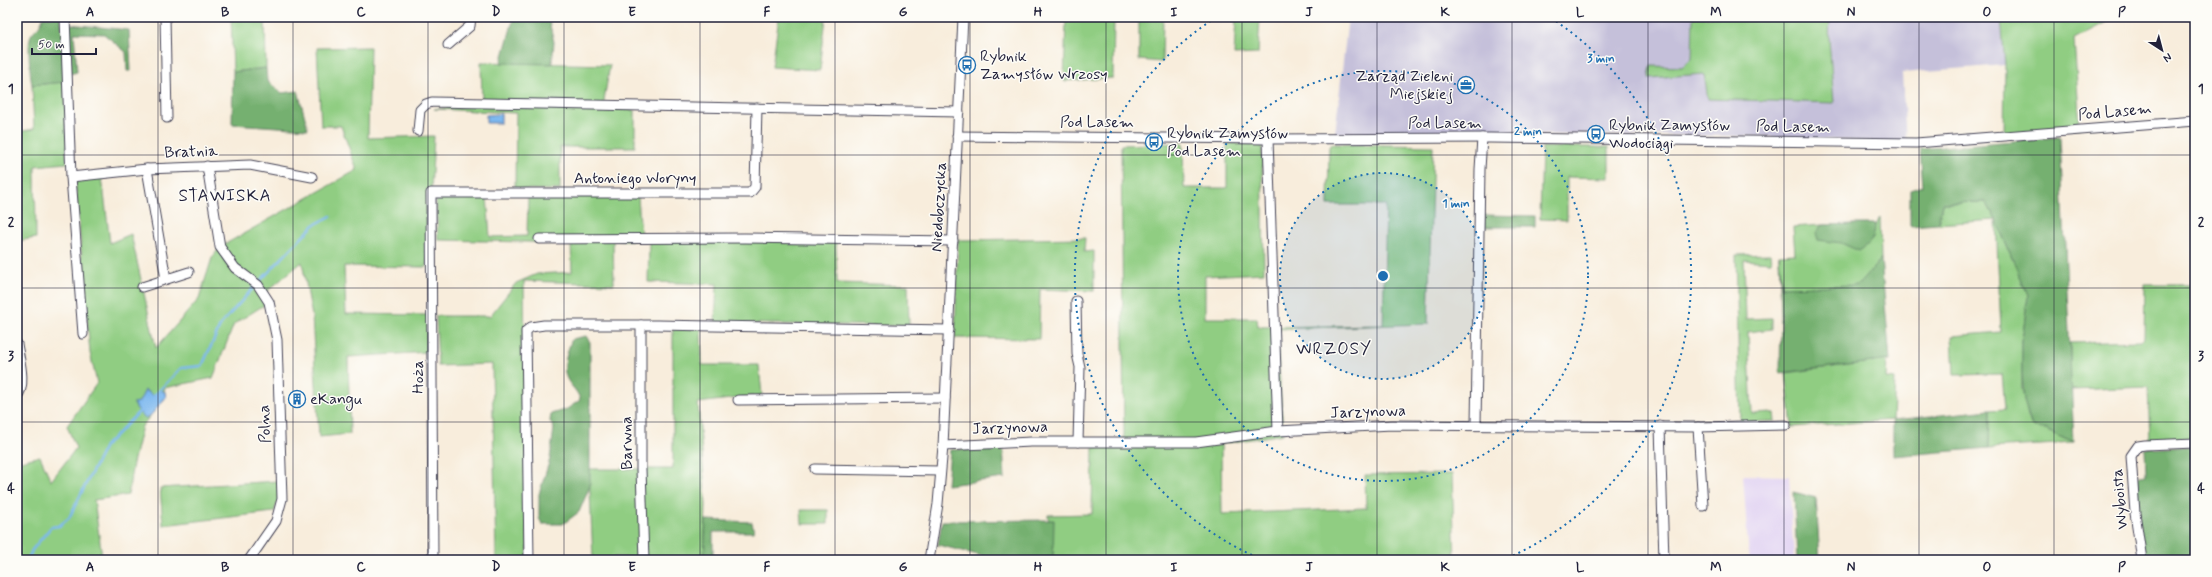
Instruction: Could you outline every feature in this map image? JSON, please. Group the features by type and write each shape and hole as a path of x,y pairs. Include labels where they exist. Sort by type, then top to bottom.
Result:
{"street":[{"path":"65,17 71,177 83,334"},
{"path":"165,17 167,118"},
{"path":"448,45 470,26 471,17"},
{"name":"Niedobczycka","path":"929,560 938,504 942,446 949,330 963,17"},
{"path":"418,131 420,110 426,104 432,102 959,112"},
{"name":"Antoniego Woryny","path":"431,193 750,193 755,187 757,108"},
{"name":"Pod Lasem","path":"958,136 1268,139 1482,138 1916,143 2195,121"},
{"path":"1476,425 1480,169 1482,138"},
{"path":"1268,139 1278,431"},
{"name":"Bratnia","path":"71,177 147,169 207,166 250,166 312,177"},
{"name":"Polna","path":"207,166 220,247 235,268 256,284 269,302 277,340 282,499 276,521 249,560"},
{"path":"147,169 166,279"},
{"name":"Hoża","path":"431,193 434,560"},
{"path":"539,239 745,238 953,241"},
{"path":"142,287 189,272"},
{"path":"1076,301 1077,354 1080,367 1078,442"},
{"path":"529,560 526,331 531,327 544,325 641,325 949,330"},
{"name":"Barwna","path":"641,325 641,469 643,480 644,560"},
{"path":"17,344 22,383 20,393 17,396"},
{"path":"738,400 945,398"},
{"name":"Jarzynowa","path":"942,446 1078,442 1196,442 1278,431 1392,425 1698,427 1786,425"},
{"path":"1660,426 1664,560"},
{"path":"1698,427 1703,506"},
{"name":"Wyboista","path":"2142,560 2135,513 2131,456 2138,446 2195,443"},
{"path":"815,469 940,471"}],"shaded area":[{"path":"1348,17 2001,17 2005,65 1902,73 1906,143 1749,136 1335,133"},
{"path":"1743,475 1789,476 1794,560 1749,560"}],"green space":[{"path":"43,17 61,17 65,82 32,85 29,45 31,35 41,23"},
{"path":"231,17 265,17 266,68 233,72"},
{"path":"514,17 548,17 554,42 552,64 501,63"},
{"path":"779,17 826,17 820,70 772,67"},
{"path":"1066,17 1114,17 1113,78 1064,81"},
{"path":"1139,17 1163,17 1162,62 1139,60"},
{"path":"1236,17 1260,17 1258,54 1234,55"},
{"path":"1693,17 1830,17 1829,39 1834,103 1708,99 1704,74 1649,78 1651,66 1682,67 1692,58"},
{"path":"2001,17 2116,17 2074,39 2080,128 2004,134 2005,65"},
{"path":"69,24 129,30 131,71 127,71 126,52 104,34 74,33 77,72 70,74"},
{"path":"370,47 368,138 434,136 427,267 344,266 346,314 429,315 429,352 348,357 350,434 319,437 312,316 302,262 265,293 269,302 234,324 213,378 164,388 166,397 142,426 133,463 128,495 94,500 102,556 76,560 17,560 17,462 40,456 51,481 76,448 67,426 97,383 90,353 75,179 102,177 110,243 131,234 156,348 199,299 212,258 220,247 357,170 341,126 321,126 317,48"},
{"path":"481,62 610,65 604,100 605,109 635,110 635,147 560,147 560,190 515,189 516,113 434,109 482,104"},
{"path":"266,68 267,81 282,93 298,91 308,129 232,124 233,72"},
{"path":"65,82 67,163 35,166 36,238 17,241 17,132 34,129 32,85"},
{"path":"2060,137 2074,443 2045,430 2032,427 2024,401 2022,373 2022,340 2028,296 1996,220 1986,202 1942,203 1938,224 1910,226 1910,190 1923,186 1920,149"},
{"path":"1183,143 1184,188 1227,188 1227,143 1262,144 1264,273 1205,276 1205,318 1257,318 1258,327 1383,325 1386,205 1328,205 1329,147 1331,144 1433,146 1428,324 1277,329 1283,434 1221,444 1222,514 1366,508 1365,475 1452,474 1455,560 1048,560 1051,557 1048,515 1092,514 1093,448 1124,438 1121,145"},
{"path":"1542,147 1609,147 1609,178 1567,177 1567,220 1540,219"},
{"path":"487,196 490,237 527,236 528,196 638,197 641,236 836,241 837,283 908,285 909,326 715,323 717,284 648,282 649,241 613,240 614,284 524,281 528,560 496,560 492,364 438,366 436,316 490,316 516,283 537,274 572,272 571,243 438,240 436,197"},
{"path":"1986,202 1996,220 1938,224 1942,203"},
{"path":"1484,215 1535,216 1535,227 1484,227"},
{"path":"1880,217 1881,259 1857,288 1781,287 1779,255 1795,254 1793,227 1822,225 1875,228"},
{"path":"1996,220 2028,296 2022,340 2022,388 2028,416 2032,427 2045,430 2074,443 1989,448 1990,410 2005,409 2002,374 1954,375 1952,336 2001,332"},
{"path":"1875,224 1873,237 1866,246 1859,251 1841,243 1818,240 1816,233 1822,225"},
{"path":"1085,238 1084,252 1094,251 1094,291 1040,289 1039,339 955,338 958,240"},
{"path":"1770,254 1771,262 1744,260 1746,319 1772,318 1772,329 1748,332 1752,414 1774,413 1775,421 1740,422 1736,255"},
{"path":"1779,255 1781,287 1858,285 1881,259 1890,360 1780,373 1781,315"},
{"path":"2145,285 2193,285 2195,439 2150,441 2148,387 2070,390 2070,343 2141,341 2144,338"},
{"path":"673,327 701,329 702,365 759,365 762,395 698,403 706,505 704,560 642,560 641,558 614,557 614,560 593,560 589,469 673,469"},
{"path":"586,336 590,342 590,486 579,512 563,524 542,524 539,518 539,494 550,459 554,428 550,421 551,414 567,409 580,400 578,394 565,375 565,364 572,339"},
{"path":"1887,360 1886,378 1895,379 1893,420 1792,427 1786,373"},
{"path":"1990,410 1989,448 1893,456 1893,420"},
{"path":"2195,446 2195,560 2144,560 2135,477 2146,475 2145,449"},
{"path":"1003,447 1005,478 947,485 950,450"},
{"path":"279,481 279,499 274,512 163,525 160,488"},
{"path":"1794,492 1816,498 1820,560 1797,560"},
{"path":"801,510 828,510 828,524 802,524"},
{"path":"706,520 752,522 754,532 713,532 713,556 704,557"},
{"path":"1054,520 1053,560 987,560 986,557 938,545 942,521"}],"water":[{"path":"501,114 501,123 486,123 486,115"},
{"path":"145,390 154,396 161,390 165,392 166,397 151,415 146,418 142,416 133,403 139,402"}],"waterway":[{"path":"258,283 314,225 331,216"},
{"path":"152,398 181,368 202,366 221,324 255,286"},
{"path":"28,560 32,550 51,527 59,526 69,518 105,446 141,410"}],"place":[{"name":"Rybnik Zamysłów Wrzosy","path":"967,65"},
{"name":"Zarząd Zieleni Miejskiej","path":"1466,85"},
{"name":"Rybnik Zamysłów Wodociągi","path":"1596,134"},
{"name":"Rybnik Zamysłów Pod Lasem","path":"1154,142"},
{"name":"eKangu","path":"297,399"}],"district":[{"name":"STAWISKA","path":"225,196"},
{"name":"WRZOSY","path":"1334,349"}]}
